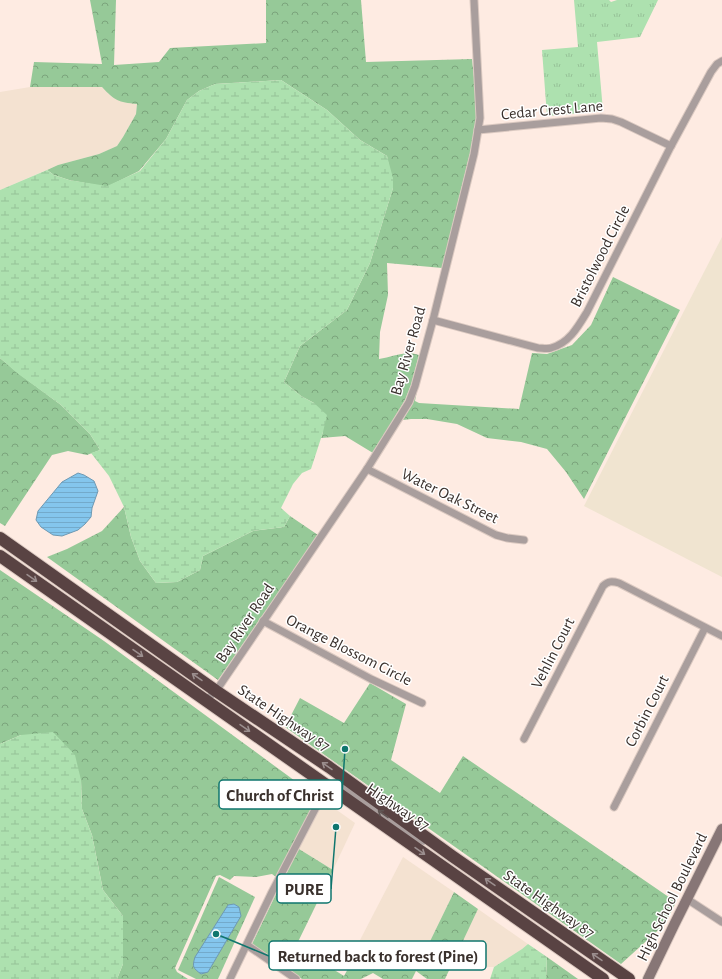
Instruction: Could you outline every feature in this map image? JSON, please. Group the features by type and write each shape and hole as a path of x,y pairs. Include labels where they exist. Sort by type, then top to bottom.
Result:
{"highway":[{"name":"State Highway 87","path":"0,538 216,691 329,767 452,856 629,979"},
{"path":"0,556 603,979"}],"street":[{"name":"Bay River Road","path":"206,700 216,691 367,470 409,402 415,386 433,320 474,154 480,118 474,0"},
{"name":"Bristolwood Circle","path":"433,320 538,348 550,348 566,341 573,335 587,312 671,146 711,72 717,64 722,61"},
{"name":"Cedar Crest Lane","path":"478,130 601,118 621,122 671,146"},
{"name":"Water Oak Street","path":"367,470 496,535 524,540"},
{"name":"Vehlin Court","path":"524,739 603,586 607,582 619,583 705,628"},
{"name":"Orange Blossom Circle","path":"263,621 371,679 422,703"},
{"path":"705,628 722,636"},
{"name":"Corbin Court","path":"614,807 705,628"},
{"name":"Highway 87","path":"329,787 332,785 342,786 416,837 452,856"},
{"path":"230,979 272,892 322,796 329,787"},
{"name":"High School Boulevard","path":"648,979 722,829"},
{"path":"687,899 722,922"},
{"path":"247,945 296,979"}],"shaded area":[{"path":"30,87 102,87 112,97 137,104 136,114 117,146 99,154 58,165 0,190 0,92"},
{"path":"722,237 722,577 584,506"},
{"path":"324,801 355,823 333,870 299,849"},
{"path":"403,857 454,892 416,970 359,942"},
{"path":"478,909 528,944 494,967 474,967 455,957"}],"green space":[{"path":"90,0 116,0 114,65 159,62 170,48 266,43 266,0 361,0 366,62 472,59 476,102 475,130 442,268 387,263 388,295 380,332 379,359 409,353 419,355 411,385 405,400 373,453 345,436 321,438 323,432 314,403 301,396 284,382 300,346 347,310 370,263 393,188 387,156 360,140 327,110 281,80 215,84 199,91 187,100 166,139 139,171 107,187 69,180 54,175 47,170 58,165 99,154 117,146 136,114 137,104 117,100 102,87 30,87 34,62 102,64"},
{"path":"574,0 609,0 611,2 617,0 658,0 640,37 597,42 603,111 547,116 542,50 578,47"},
{"path":"281,80 327,110 360,140 387,156 393,178 393,188 370,263 347,310 300,346 284,382 301,396 314,403 327,415 311,469 302,473 293,484 281,508 290,516 284,527 253,531 203,556 200,570 177,582 156,583 140,561 131,537 124,507 109,476 91,453 100,450 90,434 61,405 17,373 0,358 0,190 47,170 54,175 69,180 107,186 140,171 166,139 187,100 199,91 215,84"},
{"path":"613,277 680,310 584,499 566,472 547,449 521,442 487,438 457,424 427,419 403,420 417,391 415,401 419,403 519,409 532,353 547,354 572,345 591,325"},
{"path":"0,358 61,405 90,434 100,450 87,455 68,451 52,455 5,526 0,523"},
{"path":"124,507 131,537 140,561 156,583 177,582 200,570 203,556 253,531 284,527 290,516 318,535 218,680 47,557 67,549 102,531"},
{"path":"0,570 104,641 317,797 276,877 272,874 256,877 234,876 230,880 220,875 216,876 175,968 177,972 188,979 117,979 123,964 123,916 103,890 92,835 82,809 81,780 21,735 0,744"},
{"path":"370,683 406,704 391,760 440,793 463,756 676,902 665,924 621,964 285,727 300,698 344,723"},
{"path":"53,732 75,755 81,780 82,809 92,835 103,890 123,916 123,964 117,979 0,979 0,744 21,735"},
{"path":"299,849 333,870 296,946 344,976 362,943 416,970 454,892 478,909 445,979 427,979 416,971 412,979 383,979 373,973 361,979 302,979 252,944"},
{"path":"219,877 255,897 218,979 196,979 178,970"},
{"path":"528,944 547,957 546,979 490,979 494,967"},
{"path":"547,957 578,979 546,979"}],"water":[{"path":"78,473 94,481 98,491 92,508 91,517 78,530 62,536 53,535 41,527 36,520 38,511 62,482"},
{"path":"234,904 239,907 241,916 208,972 201,974 194,967 195,957 228,905"}],"place":[{"name":"Church of Christ","path":"345,749"},
{"name":"PURE","path":"336,827"},
{"name":"Returned back to forest (Pine)","path":"216,934"}]}
